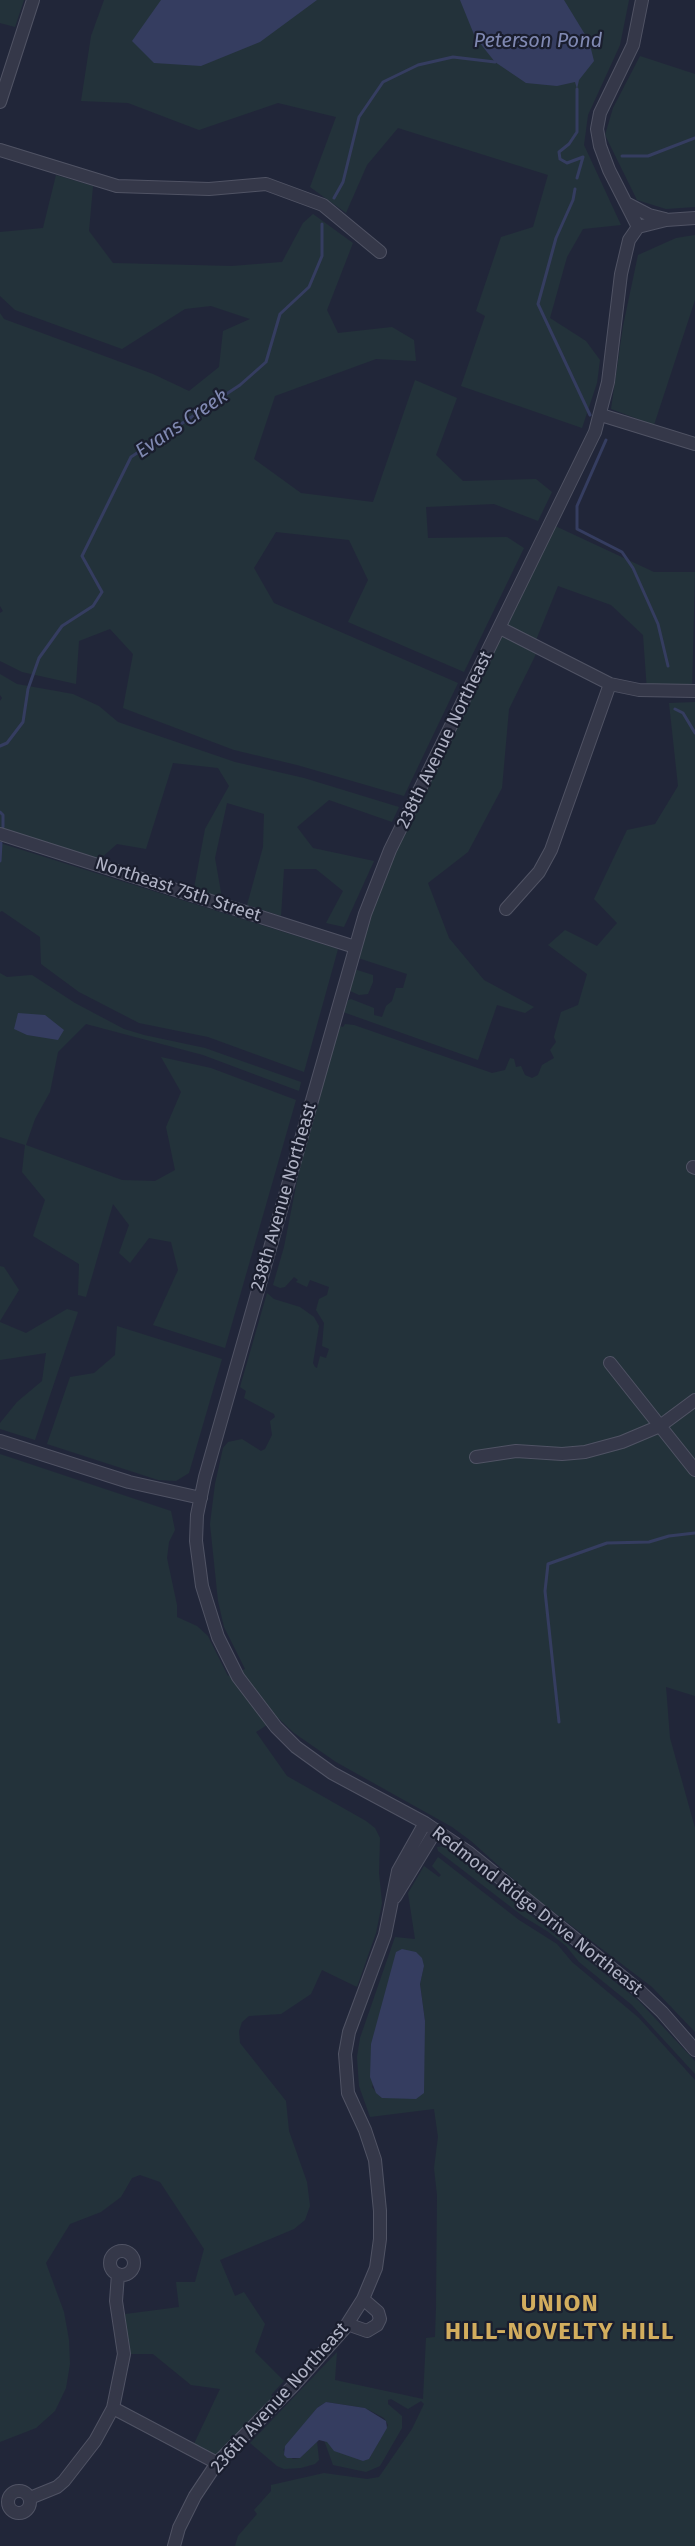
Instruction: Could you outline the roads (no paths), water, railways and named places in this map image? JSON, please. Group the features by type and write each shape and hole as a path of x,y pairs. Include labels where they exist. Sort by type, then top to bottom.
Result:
{"street":[{"path":"0,102 33,0"},
{"path":"642,0 633,45 600,113 597,129 603,154 638,226 666,220 695,218"},
{"path":"0,150 117,186 209,189 266,184 322,205 380,252"},
{"path":"626,202 649,215 666,220"},
{"name":"238th Avenue Northeast","path":"201,1498 365,914 386,859 583,460 601,415 608,382 621,274 629,240 638,226"},
{"path":"601,415 695,444"},
{"path":"500,628 610,684 639,690 695,691"},
{"path":"506,909 539,872 551,850 610,684"},
{"name":"Northeast 75th Street","path":"0,834 355,947"},
{"path":"610,1363 695,1470"},
{"path":"476,1457 516,1451 562,1454 585,1452 622,1442 660,1426 695,1400"},
{"path":"0,1441 129,1482 201,1498"},
{"name":"Redmond Ridge Drive Northeast","path":"201,1498 196,1528 199,1568 206,1604 218,1637 238,1677 276,1727 296,1747 332,1773 436,1830 468,1852 641,1992 695,2050"},
{"name":"236th Avenue Northeast","path":"174,2546 179,2528 195,2496 218,2463 316,2361 347,2324 363,2299 376,2268 380,2239 375,2160 365,2130 348,2093 345,2054 349,2032 385,1935 398,1871 425,1824"},
{"name":"236th Avenue Northeast","path":"393,1900 436,1830"},
{"path":"30,2498 51,2490 64,2481 95,2441 113,2408 124,2354 116,2301 118,2274"},
{"path":"347,2324 367,2331 377,2325 380,2319 378,2313 363,2299"},
{"path":"113,2408 218,2463"}],"water":[{"path":"161,0 317,0 260,42 201,66 154,63 132,41"},
{"name":"Peterson Pond","path":"460,0 564,0 589,41 594,61 579,80 577,89 575,82 557,86 526,83 495,62 475,37"},
{"path":"18,1013 45,1015 64,1030 58,1040 27,1035 14,1029"},
{"path":"402,1949 416,1952 422,1958 424,1966 420,1984 425,2021 424,2093 416,2099 382,2098 376,2093 370,2077 371,2044 396,1952"},
{"path":"326,2402 365,2408 386,2421 387,2428 369,2459 363,2461 334,2451 327,2442 319,2440 300,2458 287,2458 284,2455 285,2446 317,2408"}],"waterway":[{"name":"Evans Creek","path":"334,198 343,182 359,117 383,82 418,65 453,57 495,62"},
{"path":"577,89 577,132 569,144 559,152 560,159 567,163 583,157"},
{"path":"622,156 648,156 695,138"},
{"path":"577,178 583,157"},
{"path":"575,189 573,200 556,238 538,304 590,415"},
{"name":"Evans Creek","path":"0,746 7,743 23,722 28,689 39,658 62,626 93,606 102,592 82,556 131,457 240,385 266,362 280,314 309,287 322,256 322,224"},
{"path":"606,440 577,506 577,529 622,552 633,568 658,624 668,666"},
{"path":"675,709 683,713 695,733"},
{"name":"Evans Creek","path":"0,812 3,815 3,827"},
{"name":"Evans Creek","path":"0,861 1,843"},
{"path":"559,1722 545,1591 548,1564 607,1543 649,1542 669,1536 695,1533"}],"district":[{"name":"UNION HILL-NOVELTY HILL","path":"560,2318"}]}
